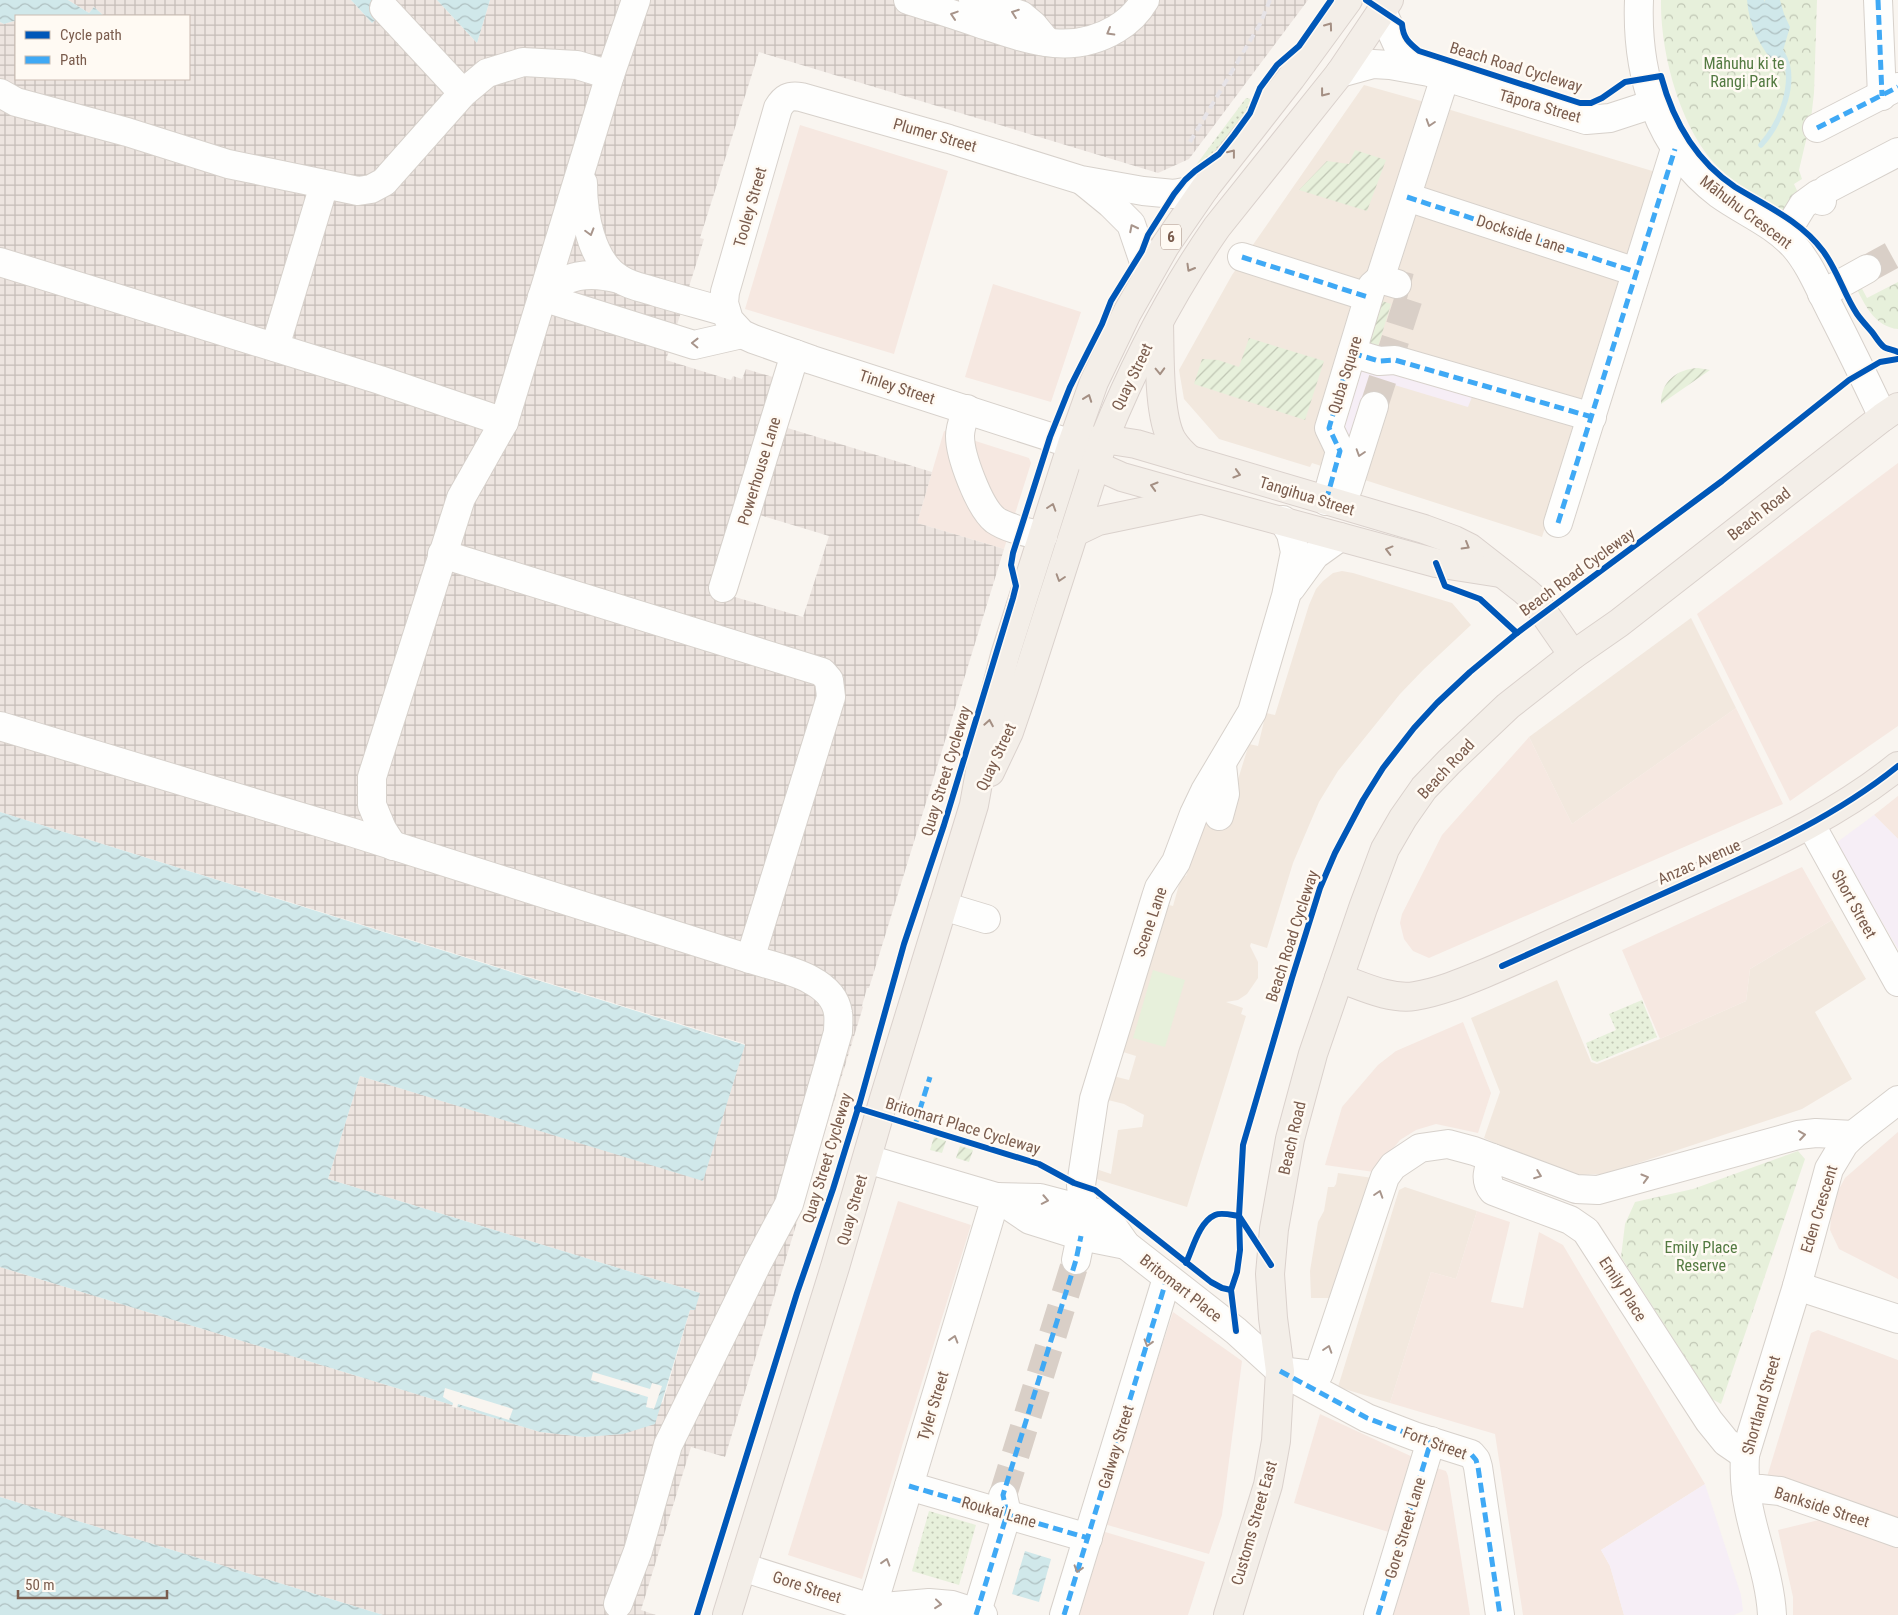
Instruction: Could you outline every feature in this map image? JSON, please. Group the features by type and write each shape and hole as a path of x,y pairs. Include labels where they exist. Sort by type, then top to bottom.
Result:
{"main road":[{"name":"Quay Street","path":"727,1615 974,805 992,705 1004,656 1072,444 1094,382 1127,313 1165,246 1205,188 1291,78 1348,0"},
{"name":"Quay Street","path":"974,805 1009,732 1104,439 1120,398 1158,322 1200,252 1217,228 1340,73 1386,5"},
{"path":"1158,322 1161,384 1168,427 1171,438 1178,449 1190,460"},
{"name":"Beach Road","path":"1280,1370 1270,1296 1270,1274 1274,1228 1300,1097 1373,878 1385,849 1403,818 1424,788 1508,706 1573,655 1619,623 1890,412"},
{"name":"Tangihua Street","path":"1072,444 1104,439 1136,444 1424,529 1454,540 1470,548 1535,600 1573,655"},
{"name":"Tangihua Street","path":"1072,444 1095,465 1122,477 1436,563 1502,573"},
{"path":"1075,532 1098,522 1200,499"},
{"name":"Anzac Avenue","path":"1339,978 1384,993 1404,997 1454,986 1742,858 1811,825 1870,788 1898,766"},
{"name":"Customs Street East","path":"1228,1615 1257,1522 1272,1462 1276,1441 1280,1370"}],"street":[{"path":"393,846 382,829 372,806 372,777 461,498 504,422 610,75 636,0"},
{"path":"908,0 1016,35 1064,44 1093,41 1119,27 1130,19 1145,0"},
{"path":"973,0 1021,15 1033,25 1047,42"},
{"name":"Māhuhu Crescent","path":"1640,0 1642,52 1646,79 1657,117 1675,149 1697,175 1714,190 1784,236 1803,259 1890,412"},
{"path":"1817,128 1890,91 1878,0"},
{"name":"Tāpora Street","path":"1386,5 1398,46 1405,55 1437,74"},
{"path":"384,8 463,93"},
{"path":"0,93 16,102 127,132 228,164 358,191 371,189 384,182 463,93 487,73 523,62 577,65 610,75"},
{"name":"Tāpora Street","path":"1340,73 1373,64 1390,65 1437,74 1586,120 1610,118 1652,104"},
{"name":"Quba Square","path":"1334,504 1340,451 1329,428 1354,345 1382,286 1437,74"},
{"name":"Plumer Street","path":"788,97 808,98 1081,180 1143,191 1174,194 1205,188"},
{"name":"Tooley Street","path":"732,322 724,303 724,292 778,108 784,99 788,97"},
{"path":"1558,523 1675,149"},
{"path":"1784,236 1804,204 1820,197 1827,189 1898,152"},
{"path":"583,167 584,208 596,252 606,267 619,279"},
{"name":"Plumer Street","path":"1081,180 1111,204 1131,224 1148,274"},
{"path":"275,347 324,185"},
{"name":"Dockside Lane","path":"1406,197 1636,272"},
{"path":"1242,257 1382,286"},
{"path":"0,262 275,347 504,422"},
{"path":"1822,294 1868,268"},
{"name":"Tinley Street","path":"542,298 552,287 568,278 602,274 732,322 795,354 1072,444"},
{"path":"542,298 694,345 732,322"},
{"path":"1354,345 1379,361 1394,360 1592,416"},
{"name":"Powerhouse Lane","path":"723,588 795,354"},
{"path":"1334,504 1374,406"},
{"path":"967,410 960,433 961,445 978,494 987,510 994,519 1004,525 1043,536"},
{"name":"Scene Lane","path":"1083,1208 1081,1185 1094,1098 1159,888 1176,862 1194,814 1206,791 1252,712 1286,596 1294,552 1291,534 1283,520"},
{"name":"Scene Lane","path":"1286,596 1315,555 1340,537"},
{"path":"442,554 822,672 829,680 831,697 750,959"},
{"path":"0,726 393,846 750,959 809,978 827,990 838,1011 838,1032 789,1204 757,1264 668,1445 638,1551 618,1604"},
{"path":"1219,816 1225,794 1222,765"},
{"name":"Short Street","path":"1811,825 1898,982"},
{"path":"943,906 986,919"},
{"name":"Eden Crescent","path":"1797,1286 1829,1169 1844,1144 1853,1135 1898,1100"},
{"path":"1280,1370 1313,1375 1321,1370 1385,1177 1394,1166 1420,1148 1438,1144 1460,1147 1576,1189 1598,1190 1798,1135 1816,1133 1853,1135"},
{"name":"Emily Place","path":"1492,1158 1487,1174 1489,1186 1493,1191 1570,1220 1582,1227 1709,1421 1726,1442 1745,1455"},
{"name":"Britomart Place","path":"867,1159 996,1197 1040,1198 1097,1213 1105,1218 1126,1245 1236,1331 1280,1370"},
{"name":"Britomart Place","path":"996,1197 1030,1220 1079,1248 1126,1245"},
{"name":"Tyler Street","path":"878,1613 909,1486 996,1197"},
{"name":"Galway Street","path":"1064,1615 1167,1278"},
{"path":"1797,1286 1898,1319"},
{"name":"Shortland Street","path":"1772,1615 1769,1586 1750,1514 1746,1491 1745,1455 1797,1286"},
{"name":"Fort Street","path":"1280,1370 1367,1418 1465,1451 1476,1460 1500,1615"},
{"name":"Gore Street Lane","path":"1378,1615 1431,1441"},
{"name":"Roukai Lane","path":"909,1486 1005,1505 1088,1538"},
{"name":"Bankside Street","path":"1746,1491 1761,1489 1780,1491 1897,1540"},
{"path":"979,1614 1005,1505"},
{"name":"Gore Street","path":"742,1567 878,1613 928,1603 952,1605 979,1614"}],"shaded area":[{"path":"68,0 351,0 372,23 397,0 437,0 477,43 490,0 1308,0 1189,159 1158,173 759,52 700,238 704,239 666,360 731,380 733,376 742,379 746,369 776,378 711,590 803,617 829,536 753,513 781,426 932,472 917,523 1004,549 869,988 867,988 863,1007 725,1457 691,1447 641,1610 656,1615 383,1615 0,1497 0,1267 540,1432 584,1437 623,1434 663,1402 690,1310 700,1293 328,1179 360,1076 703,1180 745,1044 0,812 0,22 4,24 15,22 15,80 190,80 190,15 103,15 94,7 89,13"},
{"path":"1364,85 1659,173 1542,537 1312,463 1310,467 1219,439 1184,399 1179,370 1232,275"},
{"path":"800,125 948,171 894,354 745,309"},
{"path":"993,284 1081,312 1051,402 965,377"},
{"path":"1358,363 1472,397 1468,407 1371,378 1351,442 1340,424"},
{"path":"944,431 1029,458 1031,463 1004,549 917,523"},
{"path":"1898,463 1898,726 1790,801 1697,614"},
{"path":"1342,571 1452,603 1471,625 1400,694 1338,771 1319,802 1293,863 1267,948 1251,943 1250,946 1258,962 1258,978 1247,994 1238,1000 1226,1002 1243,1008 1241,1014 1246,1016 1187,1207 1093,1178 1096,1169 1111,1174 1118,1130 1142,1127 1144,1115 1124,1104 1108,1100 1113,1076 1129,1080 1136,1056 1123,1052 1169,905 1173,906 1182,874 1186,876 1206,812 1226,818 1249,744 1258,746 1266,713 1275,715 1309,605 1316,589 1333,573"},
{"path":"1691,618 1736,708 1572,824 1529,737"},
{"path":"1736,708 1783,804 1429,958 1413,951 1404,939 1400,923 1402,914 1442,835 1529,737 1572,824"},
{"path":"1898,796 1898,839 1874,815"},
{"path":"1874,815 1898,839 1898,949 1836,843"},
{"path":"1802,867 1832,920 1750,969 1746,1001 1660,1039 1622,950"},
{"path":"1832,920 1866,979 1815,1012 1852,1079 1802,1109 1605,1174 1567,1175 1484,1138 1500,1092 1471,1018 1557,980 1591,1062 1597,1064 1660,1039 1746,1001 1750,969"},
{"path":"1463,1022 1491,1093 1478,1133 1436,1124 1416,1130 1400,1140 1374,1172 1325,1165 1342,1107 1378,1065 1396,1051"},
{"path":"1898,1132 1898,1279 1839,1249 1830,1230 1832,1202 1845,1178"},
{"path":"1338,1173 1373,1178 1331,1298 1311,1298 1310,1271 1318,1222 1324,1211 1328,1187 1334,1187"},
{"path":"1405,1187 1477,1211 1456,1279 1431,1272 1390,1403 1338,1387 1399,1190"},
{"path":"898,1201 971,1225 862,1579 788,1555"},
{"path":"1477,1211 1510,1222 1491,1302 1523,1308 1539,1232 1563,1245 1705,1484 1601,1550 1610,1566 1624,1615 1523,1615 1495,1434 1390,1403 1431,1272 1456,1279"},
{"path":"1173,1312 1242,1361 1222,1515 1209,1554 1104,1524"},
{"path":"1818,1330 1898,1360 1898,1524 1766,1480 1811,1333"},
{"path":"1320,1414 1417,1459 1395,1534 1294,1503"},
{"path":"1430,1466 1446,1471 1448,1476 1470,1615 1386,1615"},
{"path":"1705,1484 1741,1595 1743,1611 1734,1615 1624,1615 1610,1566 1601,1550"},
{"path":"1823,1519 1898,1544 1898,1615 1793,1615 1793,1597 1778,1530"},
{"path":"1102,1531 1205,1562 1188,1615 1077,1615"}],"green space":[{"name":"Māhuhu ki te Rangi Park","path":"1661,0 1817,0 1814,93 1811,119 1799,170 1802,179 1794,184 1800,197 1789,214 1746,188 1721,170 1707,154 1695,135 1684,114 1669,67 1664,44"},
{"path":"1246,98 1251,99 1248,108 1236,127 1213,153 1198,166 1196,165"},
{"path":"1355,150 1386,160 1367,211 1299,190 1327,161 1349,164"},
{"path":"1898,282 1898,329 1883,324 1871,313 1855,285 1859,283 1867,298"},
{"path":"1379,300 1391,304 1376,353 1363,339"},
{"path":"1249,338 1324,361 1305,420 1194,384 1202,359 1218,360 1239,367"},
{"path":"1698,368 1710,370 1661,404 1663,389 1671,378 1683,371"},
{"path":"1153,970 1185,980 1165,1047 1133,1038"},
{"path":"1642,1000 1657,1037 1597,1062 1592,1060 1586,1043 1616,1030 1609,1014"},
{"path":"934,1137 946,1141 942,1153 930,1150"},
{"path":"960,1146 973,1150 969,1162 956,1158"},
{"name":"Emily Place Reserve","path":"1798,1151 1805,1159 1721,1404 1712,1399 1621,1257 1625,1224 1635,1202 1693,1189"},
{"path":"929,1511 976,1525 959,1585 912,1571"}],"water":[{"path":"0,0 68,0 89,13 94,7 103,15 15,15 15,22 4,24 0,22"},
{"path":"351,0 397,0 372,23"},
{"path":"437,0 490,0 477,43"},
{"path":"1747,0 1764,0 1764,2 1765,0 1780,0 1790,27 1778,67 1756,36 1750,19"},
{"path":"0,812 745,1045 703,1181 360,1076 328,1179 700,1293 695,1310 690,1310 655,1424 623,1434 584,1437 540,1432 0,1267"},
{"path":"0,1497 383,1615 0,1615"},
{"path":"1025,1551 1051,1559 1039,1602 1012,1594"}],"pier":[{"path":"593,1372 650,1389 652,1383 662,1386 654,1409 646,1407 648,1397 591,1380"},
{"path":"445,1388 513,1409 509,1420 458,1404 457,1408 452,1407 453,1403 443,1397"}],"waterway":[{"path":"1761,145 1775,126 1788,88 1787,64 1782,53"}],"tunnel":[{"path":"1867,269 1898,252"},
{"path":"1374,406 1412,288 1397,284"},
{"path":"1003,1495 1076,1260"}],"railway":[{"path":"1190,142 1260,24 1270,0"}],"marked path":[{"path":"1878,0 1882,96"},
{"path":"1817,128 1898,87"},
{"path":"1558,523 1675,149"},
{"path":"1407,197 1636,272"},
{"path":"1242,257 1368,297"},
{"path":"1326,501 1340,451 1329,428 1356,336"},
{"path":"1352,353 1379,361 1395,360 1592,417"},
{"path":"915,1125 930,1077"},
{"path":"976,1615 1007,1514 1003,1495 1076,1260 1081,1236"},
{"path":"1064,1615 1167,1278"},
{"path":"1280,1371 1367,1418 1414,1436 1471,1454 1476,1460 1478,1467 1500,1615"},
{"path":"1378,1615 1431,1441"},
{"path":"909,1486 1088,1538"}],"cycle path":[{"name":"Quay Street Cycleway","path":"697,1615 797,1293 833,1189 860,1102 904,944 944,825 1013,598 1016,586 1011,565 1013,553 1050,437 1070,387 1102,324 1111,301 1142,251 1148,235 1174,194 1195,171 1219,154 1250,113 1260,88 1277,65 1299,46 1331,0"},
{"name":"Beach Road Cycleway","path":"1366,0 1402,24 1407,40 1419,51 1580,103 1591,103 1602,98 1625,82 1661,76 1679,124 1688,139 1709,165 1721,177 1794,223 1814,240 1828,259 1859,317 1885,348 1898,352"},
{"name":"Beach Road Cycleway","path":"1236,1331 1231,1290 1237,1272 1240,1250 1239,1216 1243,1145 1320,888 1335,853 1363,800 1383,768 1414,728 1437,703 1470,672 1517,633 1722,481 1849,380 1880,362 1898,359"},
{"path":"1436,563 1445,586 1480,599 1517,633"},
{"path":"1502,966 1716,870 1797,831 1849,801 1898,766"},
{"name":"Britomart Place Cycleway","path":"857,1108 1039,1164 1074,1183 1095,1190 1211,1282 1231,1290"},
{"path":"1186,1263 1197,1236 1205,1223 1209,1218 1217,1214 1223,1214 1239,1216 1271,1265"}]}
